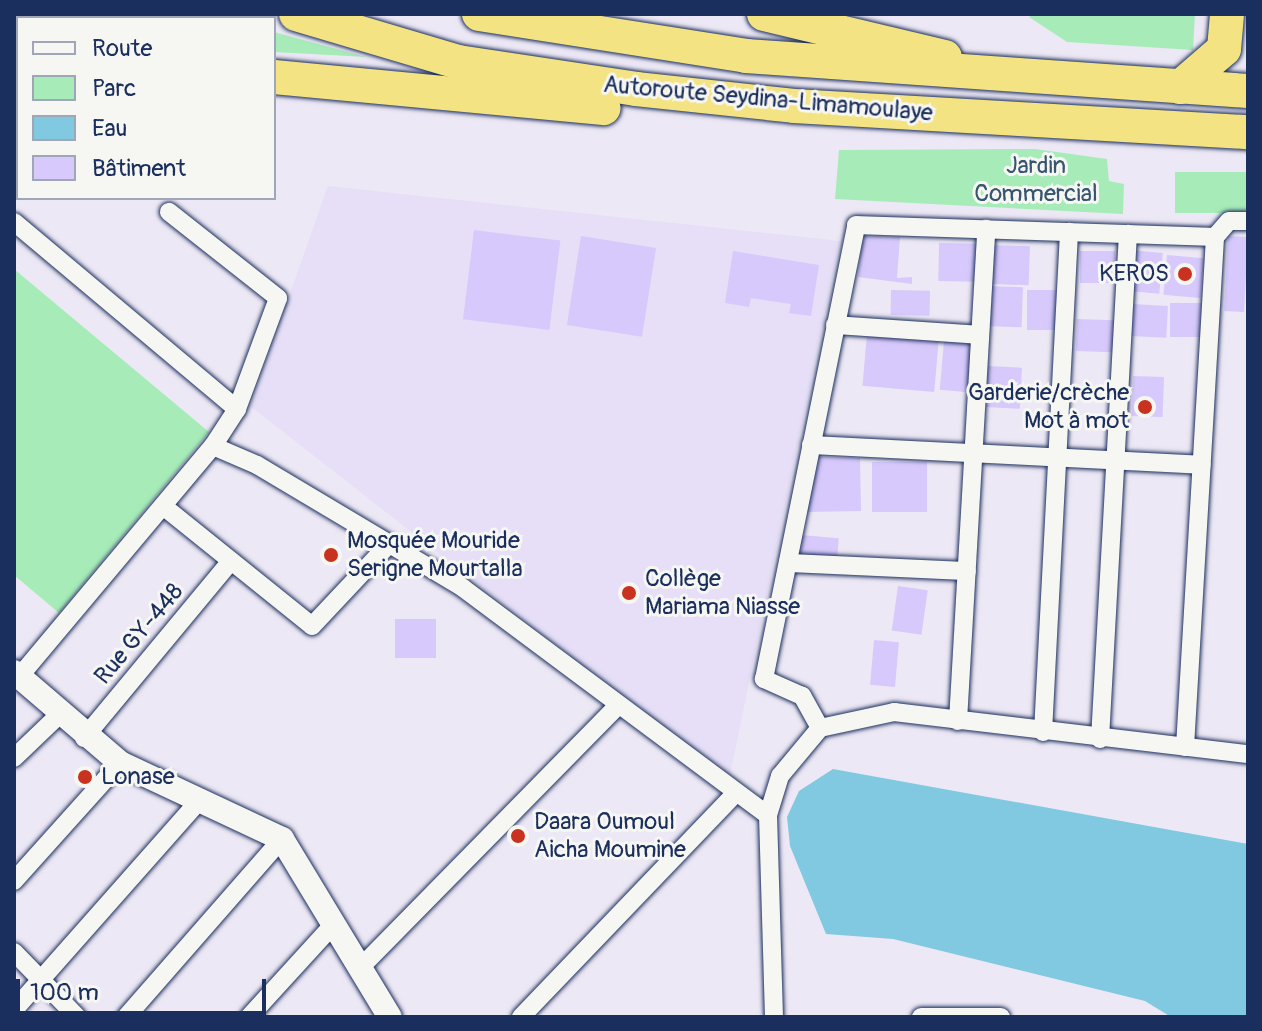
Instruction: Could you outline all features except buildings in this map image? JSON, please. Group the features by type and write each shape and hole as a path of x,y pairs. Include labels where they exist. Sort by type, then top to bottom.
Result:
{"highway":[{"name":"Autoroute Seydina-Limamoulaye","path":"296,14 458,62 794,106 1248,132"},
{"path":"479,14 652,47 1067,81 1248,91"},
{"path":"764,14 1067,81"},
{"path":"1180,87 1224,49 1227,14"},
{"path":"276,77 600,108 794,106"}],"street":[{"path":"169,212 278,298 237,409 213,446 16,674 58,716 120,763 282,839 359,969 379,1012"},
{"path":"1185,747 1215,237 1229,221 1248,221"},
{"path":"14,222 237,409"},
{"path":"820,728 802,696 772,689 764,679 856,225 1215,237"},
{"path":"958,721 986,229"},
{"path":"1043,732 1069,232"},
{"path":"1100,739 1128,234"},
{"path":"835,325 980,335"},
{"path":"811,445 1201,465"},
{"path":"213,446 257,465 463,588 768,815"},
{"path":"163,506 312,626 388,545"},
{"name":"Rue GY-448","path":"84,738 231,561"},
{"path":"788,563 967,571"},
{"path":"359,969 618,705"},
{"path":"774,1017 768,815 780,776 820,728 894,712 1100,739 1248,754"},
{"path":"14,758 58,716"},
{"path":"14,881 120,763"},
{"path":"521,1017 736,793"},
{"path":"14,1010 198,802"},
{"path":"126,1017 282,839"},
{"path":"249,1017 332,926"},
{"path":"14,952 77,1017"},
{"path":"921,1017 1001,1017"}],"shaded area":[{"name":"Collège Mariama Niasse","path":"328,186 840,241 729,780 250,406"}],"green space":[{"path":"38,14 220,14 220,16"},
{"path":"1034,14 1195,14 1193,50 1067,42 1029,17"},
{"path":"276,33 366,57 276,52"},
{"name":"Jardin Commercial","path":"1035,149 1107,159 1109,181 1124,184 1123,214 835,199 839,150"},
{"path":"1175,172 1248,172 1248,213 1175,213"},
{"path":"14,269 209,432 59,613 14,575"}],"water":[{"path":"833,769 1248,844 1248,1017 1171,1017 1145,1001 893,939 826,934 790,846 787,817 799,791"}],"place":[{"name":"KEROS","path":"1185,274"},
{"name":"Garderie/crèche Mot à mot","path":"1145,407"},
{"name":"Mosquée Mouride Serigne Mourtalla","path":"331,555"},
{"name":"Collège Mariama Niasse","path":"629,593"},
{"name":"Lonase","path":"85,777"},
{"name":"Daara Oumoul Aicha Moumine","path":"518,836"}]}
